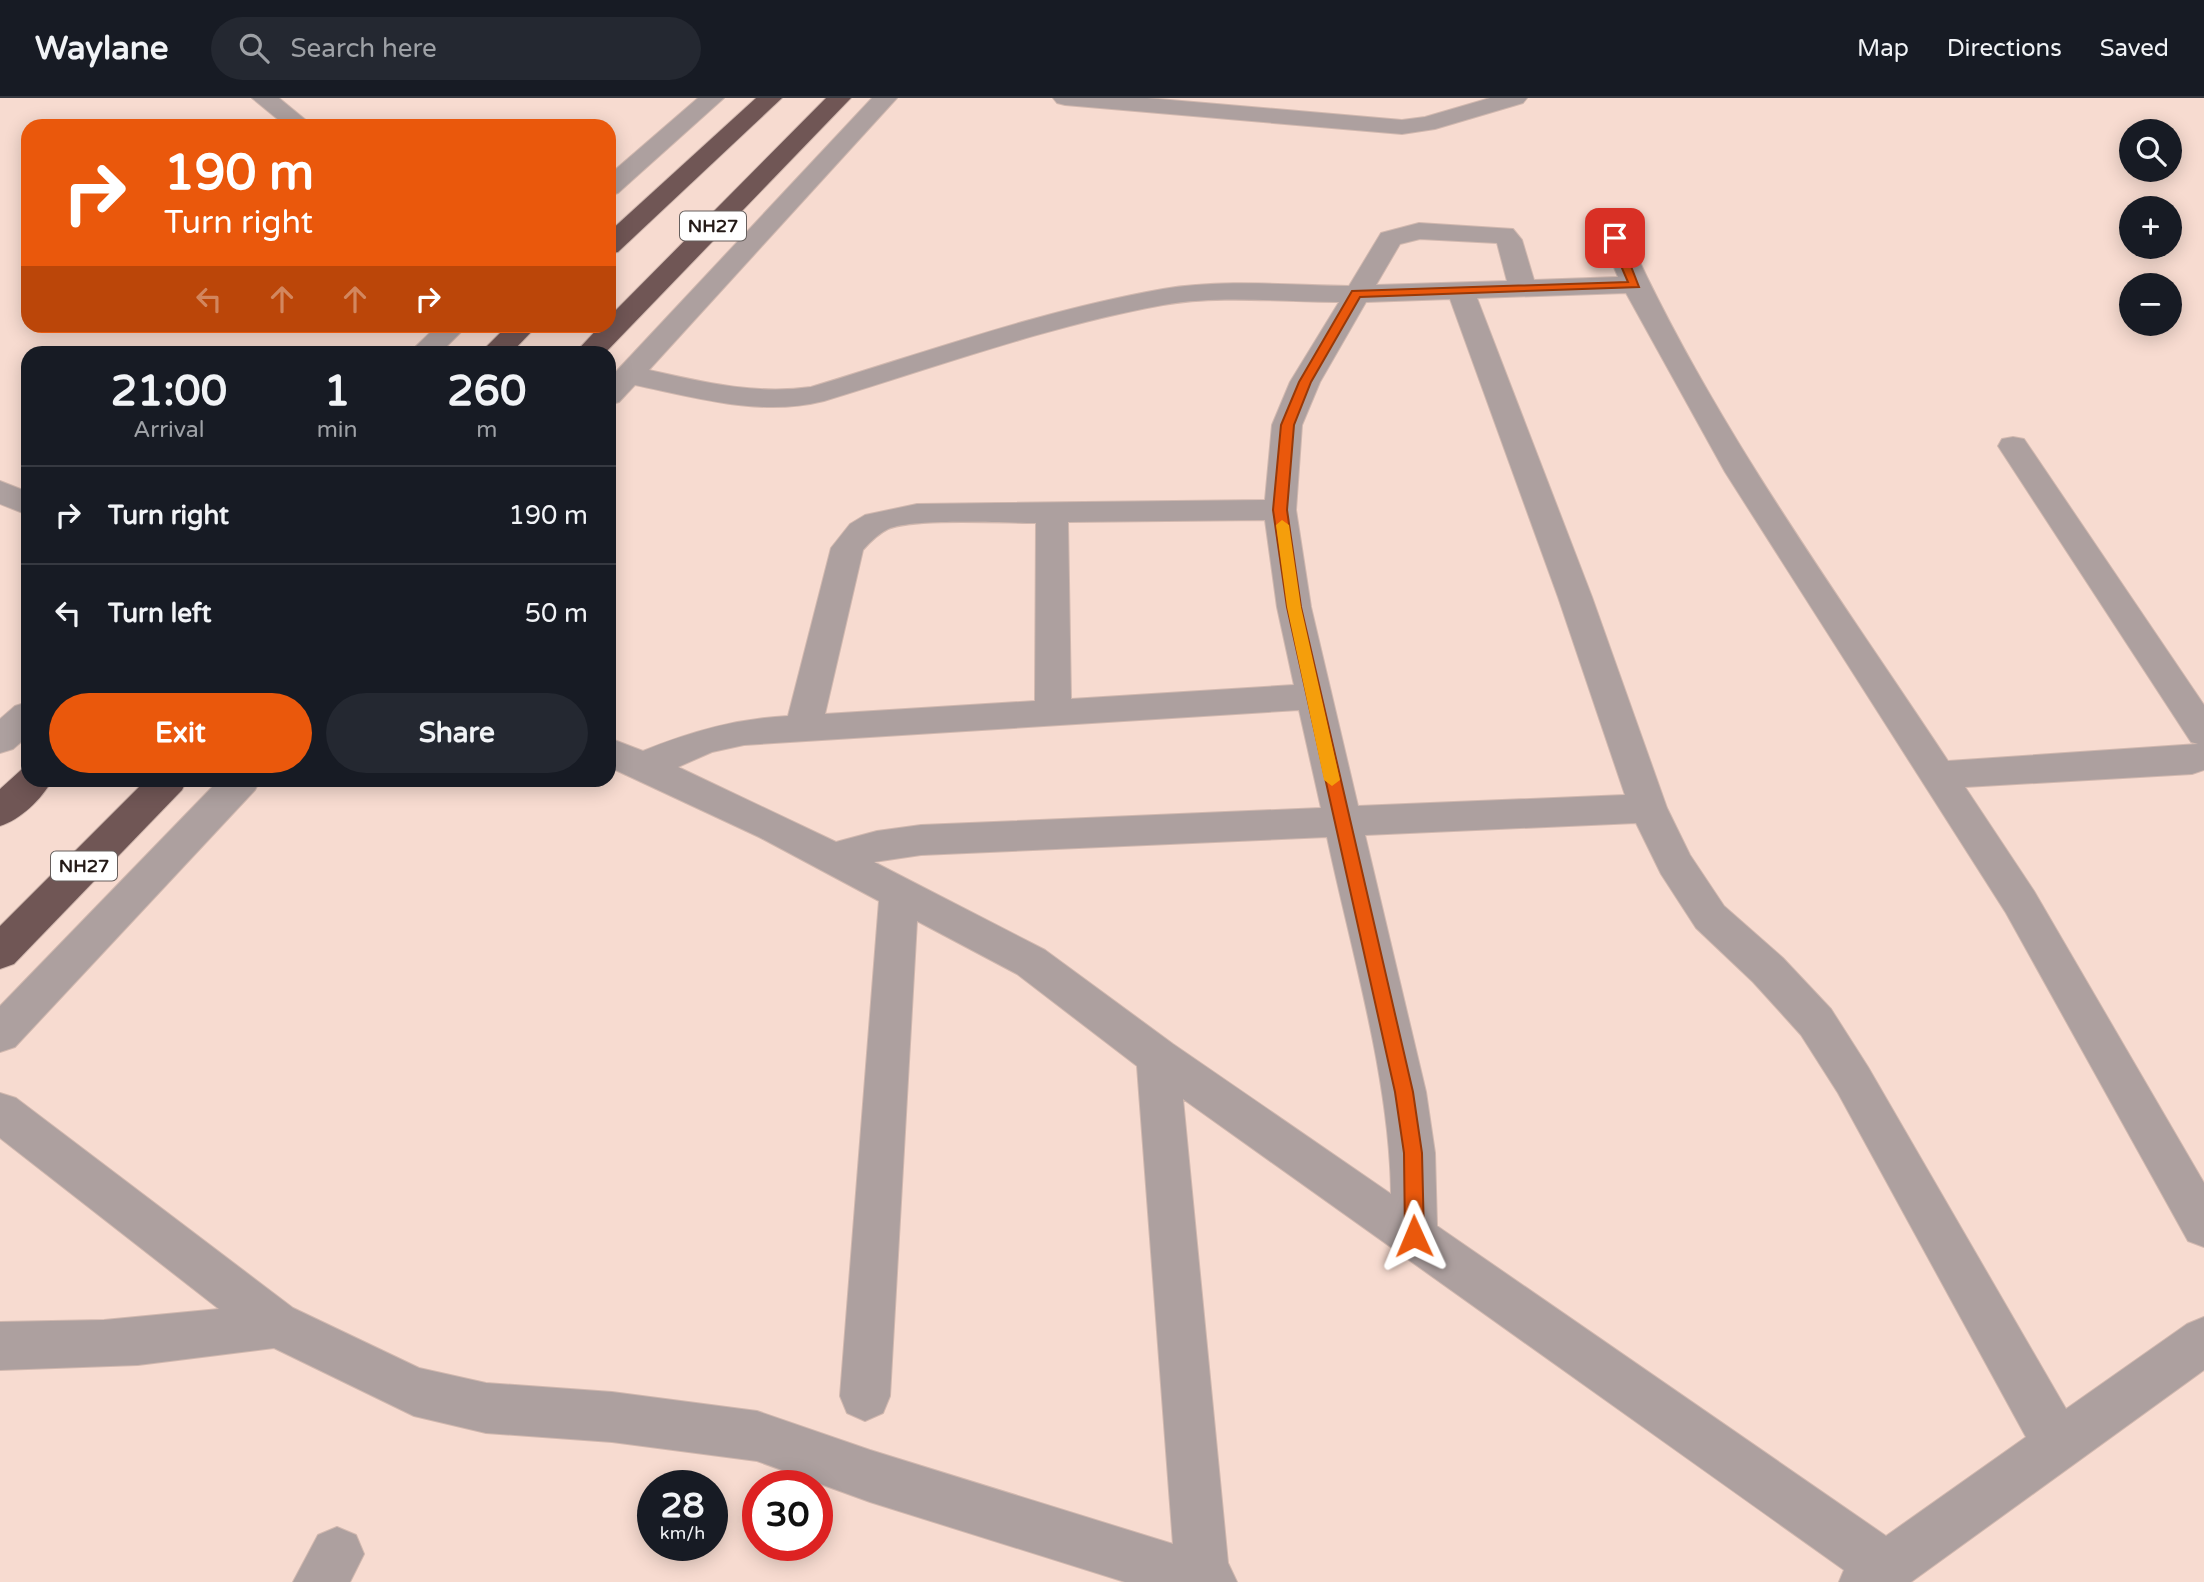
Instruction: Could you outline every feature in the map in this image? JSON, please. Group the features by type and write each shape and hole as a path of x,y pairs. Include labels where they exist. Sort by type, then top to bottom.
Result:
{"highway":[{"name":"NH27","path":"616,240 769,98"},
{"name":"NH27","path":"616,325 839,98"},
{"path":"502,346 516,333"},
{"name":"NH27","path":"596,346 609,333"},
{"path":"0,812 27,787"},
{"name":"NH27","path":"0,952 162,787"}],"street":[{"path":"264,98 292,119"},
{"path":"616,182 712,98"},
{"path":"616,389 885,98"},
{"path":"1065,98 1402,127 1427,124 1515,98"},
{"path":"1605,214 1635,285 1741,472 2020,902 2204,1226"},
{"path":"1414,1236 1413,1153 1404,1092 1294,607 1280,510 1287,425 1305,382 1390,239 1419,231 1504,234 1509,240 1523,288"},
{"path":"629,375 754,400 783,401 814,395 1124,304 1202,293 1356,294 1635,285"},
{"path":"1460,290 1574,597 1648,808 1675,863 1710,917 1768,970 1816,1022 1853,1080 2058,1444"},
{"path":"431,346 445,333"},
{"path":"2013,446 2204,733"},
{"path":"0,491 21,502"},
{"path":"803,729 847,548 862,527 888,517 917,514 1280,510"},
{"path":"1052,513 1053,713"},
{"path":"626,759 744,732 1314,696"},
{"path":"0,740 21,721"},
{"path":"1938,775 2192,760 2204,757"},
{"path":"626,759 833,858 1031,961 1157,1057 1414,1236 1876,1575 2204,1340"},
{"path":"0,1034 235,787"},
{"path":"833,858 877,846 921,840 1340,819 1648,808"},
{"path":"865,1396 899,893"},
{"path":"0,1112 276,1324 414,1391 486,1408 612,1417 757,1436 870,1476 1206,1581 1157,1057"},
{"path":"0,1346 94,1346 190,1338 276,1324"}],"slow traffic":[{"path":"1282,525 1294,607 1332,780"}],"route":[{"path":"1414,1236 1413,1153 1404,1092 1294,607 1280,510 1281,468 1287,425 1305,382 1356,294 1635,285 1615,238"}]}
